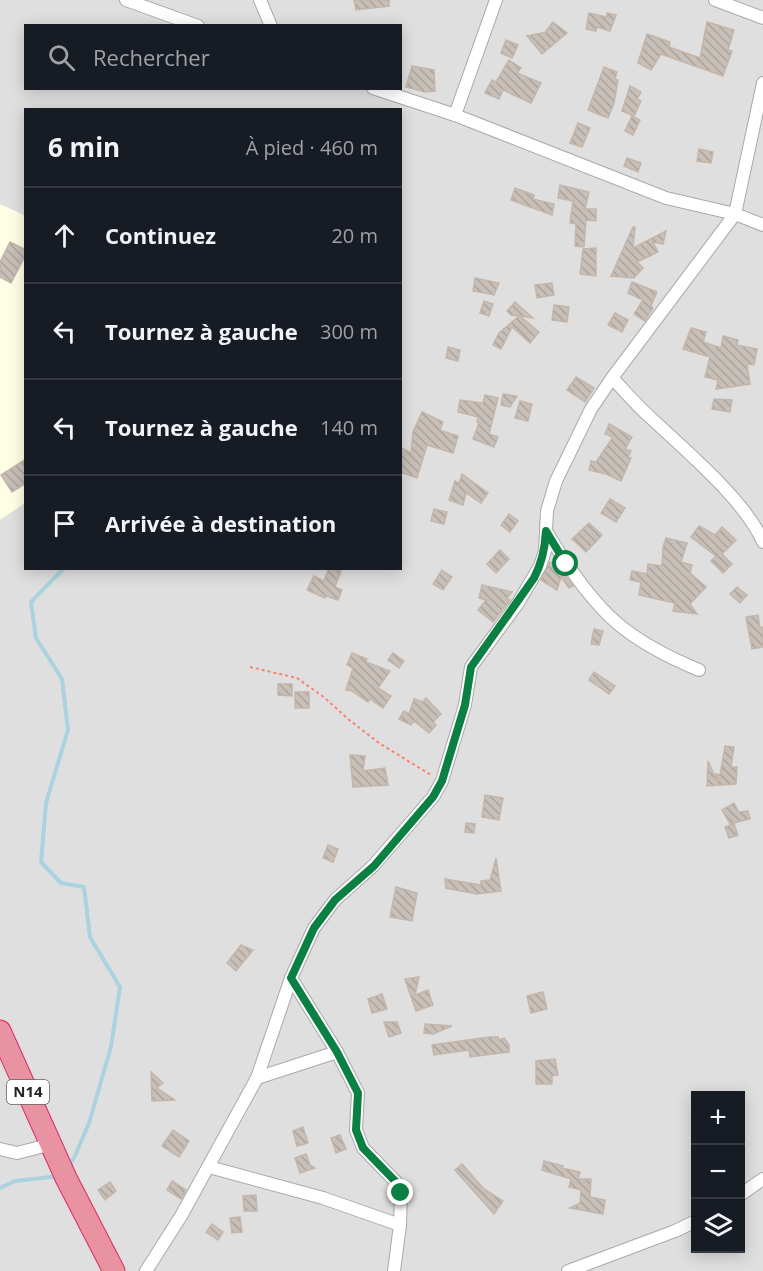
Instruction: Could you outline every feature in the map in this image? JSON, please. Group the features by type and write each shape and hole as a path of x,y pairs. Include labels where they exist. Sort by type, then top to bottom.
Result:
{"highway":[{"name":"N14","path":"0,1031 66,1179 114,1271"}],"street":[{"path":"126,0 192,24"},
{"path":"260,0 270,24"},
{"path":"455,115 496,0"},
{"path":"715,0 763,18"},
{"path":"146,1271 209,1167 256,1078 291,978 314,928 335,900 374,866 433,797 442,781 465,705 471,667 534,578 540,566 545,551 547,511 556,481 591,409 735,214 763,82"},
{"path":"379,90 455,115 666,198 735,214 763,225"},
{"path":"612,378 648,416 690,453 738,504 762,536"},
{"path":"546,531 566,564 616,623 670,658 699,670"},
{"path":"291,978 337,1052 358,1093 356,1130 363,1148 396,1182 401,1193 400,1225 394,1271"},
{"path":"256,1078 337,1052"},
{"path":"0,1149 17,1153 54,1148"},
{"path":"209,1167 323,1198 400,1225"},
{"path":"745,1192 763,1179"},
{"path":"568,1271 691,1223"},
{"path":"155,1257 159,1271"}],"path":[{"path":"250,668 297,678 379,743 442,781"}],"shaded area":[{"path":"0,0 763,0 763,1271 0,1271"},
{"path":"0,204 24,215 24,504 0,520"}],"building":[{"path":"354,0 389,0 389,6 356,10"},
{"path":"589,13 606,17 607,13 616,15 610,31 597,27 596,31 586,29"},
{"path":"553,22 567,33 542,54 527,36 547,32"},
{"path":"707,22 734,30 728,50 732,51 723,76 661,54 651,70 638,63 647,34 670,42 669,47 700,58"},
{"path":"506,40 518,45 512,58 501,53"},
{"path":"509,60 521,68 517,73 541,83 531,103 503,90 499,99 485,93 492,80 496,82"},
{"path":"412,66 434,70 435,91 425,92 406,87"},
{"path":"604,67 617,72 615,79 618,80 614,103 608,118 588,110"},
{"path":"630,86 641,92 637,99 641,101 634,116 622,111"},
{"path":"632,116 640,120 633,135 625,131"},
{"path":"578,123 590,128 582,147 570,143"},
{"path":"699,149 713,152 711,163 697,161"},
{"path":"627,158 641,163 638,172 624,166"},
{"path":"560,185 589,192 585,209 596,209 596,221 586,220 584,247 575,246 576,224 570,223 573,201 558,198"},
{"path":"515,188 534,195 533,199 554,204 552,215 511,200"},
{"path":"635,227 633,248 666,231 663,244 653,242 658,252 637,262 643,268 634,278 611,276"},
{"path":"10,242 24,249 24,258 11,283 0,277 0,262"},
{"path":"596,248 596,276 580,274 583,249"},
{"path":"475,278 499,283 494,295 473,291"},
{"path":"632,282 657,292 651,306 653,308 645,321 634,314 643,300 628,293"},
{"path":"552,283 554,295 537,298 535,285"},
{"path":"484,301 493,304 489,316 480,313"},
{"path":"515,302 533,318 520,316 539,332 530,343 512,327 501,349 493,345 499,333 519,316 511,315 507,311"},
{"path":"554,305 569,307 567,322 552,320"},
{"path":"615,313 628,320 622,332 608,325"},
{"path":"691,328 706,332 703,342 721,348 723,336 738,340 737,345 757,349 754,365 747,364 750,384 716,389 718,380 705,377 710,357 683,349"},
{"path":"448,347 460,350 458,361 446,358"},
{"path":"576,377 594,388 585,402 567,390"},
{"path":"503,394 517,396 510,407 501,405"},
{"path":"485,395 498,398 489,434 498,437 494,447 473,439 479,423 477,422 478,417 458,412 460,400 483,403"},
{"path":"714,399 732,400 730,412 712,409"},
{"path":"520,401 532,404 528,421 515,418"},
{"path":"422,412 443,422 440,430 458,436 453,453 427,445 417,478 402,473 402,448 411,453 413,432"},
{"path":"609,424 632,437 625,449 631,451 628,457 631,458 621,481 589,470 591,461 596,462 613,437 605,434"},
{"path":"24,460 24,484 12,492 1,475"},
{"path":"462,474 488,493 481,503 466,493 463,505 449,500 455,481 459,483"},
{"path":"610,499 625,508 616,522 601,513"},
{"path":"434,509 447,512 444,524 431,521"},
{"path":"509,514 518,521 510,532 501,525"},
{"path":"589,523 602,535 586,552 572,539"},
{"path":"699,526 715,535 722,527 736,540 722,554 732,564 723,573 711,561 716,556 691,537"},
{"path":"666,538 687,543 681,562 692,565 690,573 706,587 690,604 697,614 673,611 675,603 639,595 641,582 630,580 632,571 647,574 648,564 662,566"},
{"path":"500,550 509,559 496,573 487,564"},
{"path":"550,562 561,569 561,574 563,573 573,586 569,588 561,577 557,590 541,580"},
{"path":"328,570 341,571 335,587 342,590 338,600 326,596 325,598 307,590 314,576 324,581"},
{"path":"442,570 452,577 443,590 433,584"},
{"path":"482,585 512,592 507,598 510,600 493,622 478,610 486,600 479,598"},
{"path":"737,587 747,595 740,603 730,594"},
{"path":"758,615 760,628 763,627 763,647 752,649 746,617"},
{"path":"594,629 603,631 599,645 591,644"},
{"path":"352,653 367,659 366,662 390,671 378,688 391,696 383,708 370,699 368,702 352,691 346,690 353,668 347,665"},
{"path":"393,653 404,661 399,668 388,660"},
{"path":"594,672 615,686 609,694 589,680"},
{"path":"278,684 292,684 292,696 278,695"},
{"path":"295,692 309,692 309,708 295,708"},
{"path":"426,698 441,714 433,722 436,725 429,733 414,721 411,725 399,719 404,711 409,714 414,699 423,702"},
{"path":"725,746 734,747 731,767 737,767 736,784 707,786 708,761 718,783 716,774 720,775"},
{"path":"350,755 365,756 363,771 385,768 388,785 353,787"},
{"path":"485,795 503,798 499,820 482,817"},
{"path":"734,803 739,812 748,811 750,819 730,824 722,810"},
{"path":"466,823 475,824 474,833 465,832"},
{"path":"734,824 738,835 729,838 725,827"},
{"path":"328,845 338,849 333,862 323,858"},
{"path":"496,858 501,891 477,894 446,888 445,879 481,885 481,881 490,880"},
{"path":"396,887 417,893 412,921 390,917"},
{"path":"241,945 253,950 236,971 227,963"},
{"path":"419,977 415,995 428,990 433,1005 416,1011 405,979"},
{"path":"543,992 547,1009 531,1013 527,996"},
{"path":"382,994 387,1009 372,1013 368,999"},
{"path":"384,1022 397,1022 401,1033 389,1037"},
{"path":"425,1024 452,1026 433,1034 424,1033"},
{"path":"498,1037 499,1040 504,1038 509,1045 509,1052 470,1057 469,1050 434,1055 432,1045"},
{"path":"555,1059 558,1075 552,1076 552,1084 536,1084 536,1061"},
{"path":"151,1072 163,1083 157,1088 175,1100 152,1101"},
{"path":"303,1127 308,1143 297,1146 293,1131"},
{"path":"173,1130 189,1141 179,1157 162,1146"},
{"path":"340,1135 346,1149 336,1153 331,1138"},
{"path":"306,1154 310,1165 315,1168 300,1173 295,1158"},
{"path":"544,1161 580,1172 578,1179 591,1179 590,1197 605,1200 603,1214 570,1208 580,1203 581,1190 569,1187 571,1179 542,1170"},
{"path":"462,1164 484,1189 503,1201 494,1214 455,1170"},
{"path":"172,1181 186,1190 181,1199 167,1190"},
{"path":"110,1182 116,1191 105,1200 98,1190"},
{"path":"256,1195 257,1211 244,1211 243,1196"},
{"path":"240,1217 242,1232 232,1233 230,1218"},
{"path":"212,1224 223,1232 218,1240 206,1232"}],"waterway":[{"path":"62,570 31,602 36,638 62,679 68,730 46,803 41,862 61,883 84,887 90,937 120,987 111,1047 89,1123 68,1167"},
{"path":"0,1188 15,1181 59,1176"}],"route":[{"path":"401,1193 396,1182 363,1148 356,1130 358,1093 350,1074 291,978 314,928 335,900 374,866 433,797 442,781 465,705 471,667 534,578 545,551 546,531 566,564"}]}
